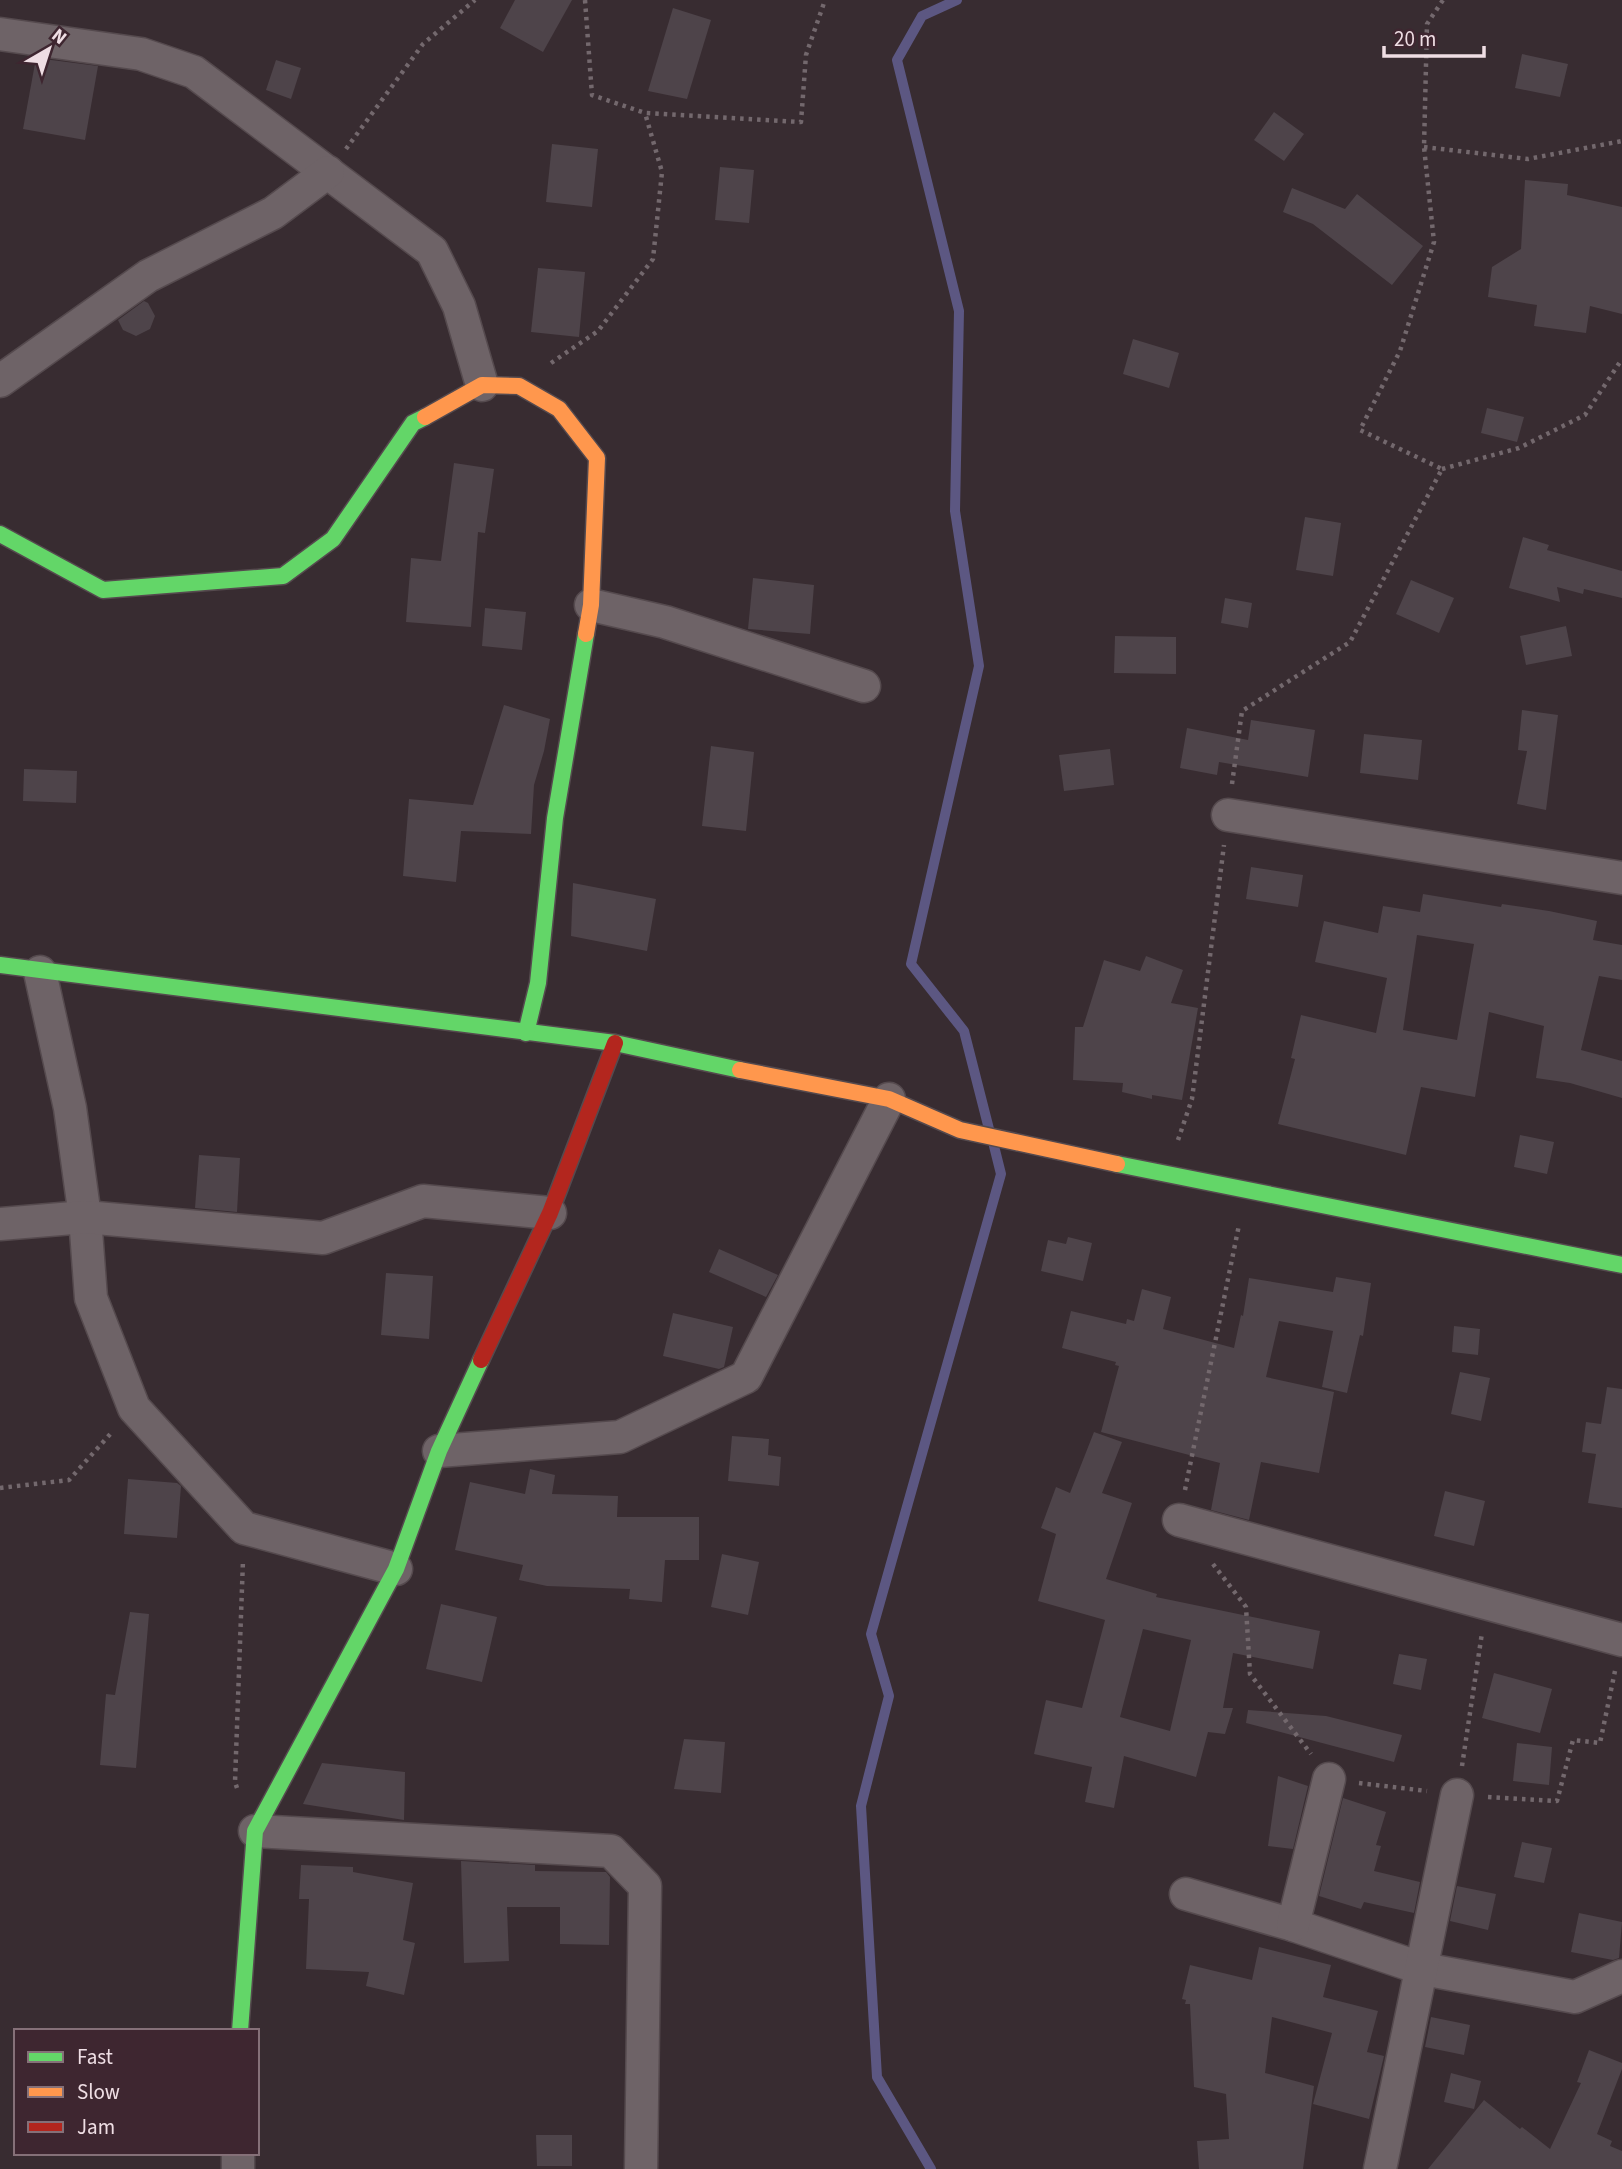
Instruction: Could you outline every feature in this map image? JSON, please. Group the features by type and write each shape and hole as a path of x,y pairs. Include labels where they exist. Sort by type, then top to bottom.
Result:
{"street":[{"path":"0,34 141,54 194,72 432,251 458,306 482,385"},
{"path":"0,381 148,276 272,213 328,172"},
{"path":"0,534 103,590 283,576 334,540 413,423 482,385 519,386 559,409 597,458 591,605 555,818 538,983 526,1033"},
{"path":"591,605 665,622 864,686"},
{"path":"1228,815 1622,878"},
{"path":"0,965 615,1043 755,1074 889,1099 960,1130 1020,1144 1622,1265"},
{"path":"40,972 70,1108 85,1217 91,1298 134,1408 244,1528 396,1569"},
{"path":"240,2029 255,1831 396,1569 439,1451 550,1213 615,1043"},
{"path":"439,1451 620,1437 746,1377 889,1099"},
{"path":"0,1224 85,1217 323,1238 423,1201 550,1213"},
{"path":"1179,1520 1622,1640"},
{"path":"1293,1925 1329,1779"},
{"path":"1380,2169 1457,1795"},
{"path":"255,1831 611,1851 645,1886 641,2169"},
{"path":"1186,1894 1293,1925 1423,1969 1575,1997 1622,1976"}],"path":[{"path":"328,172 423,44 475,0"},
{"path":"585,0 592,95 645,113 802,122 806,55 825,0"},
{"path":"1443,0 1427,23 1424,147 1434,242 1401,351 1360,430 1442,469 1519,448 1585,415 1622,359"},
{"path":"519,386 598,331 653,259 662,172 645,113"},
{"path":"1424,147 1528,159 1622,141"},
{"path":"1167,1174 1192,1099 1242,711 1350,642 1442,469"},
{"path":"0,1488 69,1480 134,1408"},
{"path":"244,1528 235,1782 255,1831"},
{"path":"1457,1795 1486,1602"}],"building":[{"path":"515,0 572,0 543,52 500,28"},
{"path":"673,8 711,20 687,99 648,91"},
{"path":"1522,54 1568,64 1560,97 1515,88"},
{"path":"36,58 98,66 85,140 23,129"},
{"path":"276,60 301,68 291,99 266,90"},
{"path":"1274,112 1304,134 1284,161 1254,140"},
{"path":"552,144 598,149 592,207 546,202"},
{"path":"720,167 754,170 749,223 715,220"},
{"path":"1525,180 1568,184 1567,195 1622,207 1622,314 1590,306 1586,333 1534,326 1537,305 1488,297 1492,267 1521,249"},
{"path":"1292,188 1345,209 1357,194 1423,246 1392,285 1313,224 1283,212"},
{"path":"538,268 585,272 579,337 531,332"},
{"path":"144,301 155,316 150,329 136,336 123,330 118,320"},
{"path":"1133,339 1179,353 1169,388 1123,374"},
{"path":"1487,408 1524,417 1517,442 1481,433"},
{"path":"454,463 494,469 485,533 478,532 471,627 406,622 411,558 441,561"},
{"path":"1305,517 1341,523 1333,576 1296,570"},
{"path":"1523,537 1549,545 1547,550 1622,571 1622,598 1584,589 1583,594 1557,587 1560,602 1509,588"},
{"path":"753,578 814,585 810,634 748,629"},
{"path":"1411,580 1454,598 1439,633 1396,614"},
{"path":"1225,598 1252,603 1248,628 1221,623"},
{"path":"485,608 526,612 522,650 482,646"},
{"path":"1566,626 1572,656 1526,665 1520,636"},
{"path":"1115,636 1176,637 1176,674 1114,673"},
{"path":"504,705 550,719 534,785 531,834 461,831 456,882 403,876 409,799 473,805"},
{"path":"1522,710 1558,715 1546,810 1517,804 1527,751 1518,750"},
{"path":"1251,720 1315,730 1308,777 1219,762 1217,775 1180,768 1187,728 1248,740"},
{"path":"1364,734 1422,740 1418,780 1360,773"},
{"path":"711,746 754,752 746,831 702,826"},
{"path":"1110,749 1114,785 1064,791 1059,755"},
{"path":"24,769 77,771 76,803 23,801"},
{"path":"1251,867 1303,875 1298,907 1246,899"},
{"path":"573,883 656,899 647,951 571,936"},
{"path":"1423,894 1501,907 1502,904 1549,911 1597,921 1593,940 1622,945 1622,980 1599,976 1581,1050 1622,1061 1622,1098 1570,1083 1536,1078 1544,1026 1489,1012 1475,1097 1421,1087 1406,1155 1278,1124 1295,1059 1291,1058 1301,1015 1376,1033 1387,978 1315,962 1324,921 1378,933 1383,906 1420,912","holes":["1417,935 1474,944 1457,1040 1403,1030"]},
{"path":"1146,956 1183,970 1171,1003 1198,1008 1182,1100 1152,1095 1152,1099 1122,1092 1123,1083 1073,1080 1075,1027 1083,1027 1104,960 1140,971"},
{"path":"1520,1135 1554,1142 1547,1174 1514,1167"},
{"path":"199,1155 240,1158 237,1212 195,1208"},
{"path":"1068,1237 1092,1243 1083,1281 1041,1271 1048,1240 1066,1244"},
{"path":"719,1249 778,1275 766,1297 709,1272"},
{"path":"386,1273 433,1276 429,1339 381,1335"},
{"path":"1336,1277 1371,1283 1363,1336 1360,1335 1347,1393 1322,1387 1333,1331 1279,1321 1266,1377 1334,1392 1319,1473 1261,1462 1249,1520 1211,1510 1220,1463 1101,1432 1119,1366 1115,1365 1116,1362 1062,1348 1071,1311 1126,1324 1127,1319 1134,1321 1142,1289 1171,1297 1163,1329 1234,1348 1249,1278 1333,1292"},
{"path":"673,1313 733,1327 724,1367 719,1369 663,1356"},
{"path":"1454,1326 1480,1329 1478,1355 1452,1352"},
{"path":"1460,1372 1490,1378 1481,1421 1451,1414"},
{"path":"1607,1387 1622,1389 1622,1508 1588,1503 1596,1454 1582,1452 1586,1422 1601,1424"},
{"path":"1094,1432 1122,1442 1102,1493 1132,1503 1106,1579 1157,1594 1156,1597 1320,1631 1313,1669 1233,1653 1223,1708 1233,1708 1225,1734 1208,1732 1196,1777 1124,1756 1114,1808 1085,1802 1092,1767 1034,1754 1046,1700 1082,1708 1105,1620 1038,1601 1056,1534 1041,1528 1056,1487 1070,1493","holes":["1143,1629 1191,1640 1170,1731 1120,1717"]},
{"path":"732,1436 769,1439 768,1455 781,1457 779,1486 728,1481"},
{"path":"530,1469 555,1475 552,1494 618,1496 617,1517 699,1517 699,1560 665,1560 662,1602 629,1599 630,1589 547,1586 519,1580 523,1565 455,1550 470,1482 525,1494"},
{"path":"128,1479 177,1483 181,1486 177,1538 124,1534"},
{"path":"1445,1491 1485,1501 1474,1546 1434,1536"},
{"path":"722,1554 759,1562 748,1615 711,1607"},
{"path":"441,1604 497,1617 482,1682 426,1669"},
{"path":"130,1612 149,1614 136,1768 100,1765 106,1694 115,1695"},
{"path":"1399,1654 1427,1659 1421,1690 1393,1684"},
{"path":"1494,1673 1552,1689 1540,1733 1482,1718"},
{"path":"1248,1710 1326,1716 1402,1735 1394,1762 1246,1723"},
{"path":"684,1739 725,1742 721,1793 674,1789"},
{"path":"1517,1743 1552,1747 1549,1785 1513,1781"},
{"path":"322,1763 405,1772 404,1820 303,1804"},
{"path":"1278,1776 1308,1786 1293,1849 1268,1846"},
{"path":"1343,1798 1386,1812 1376,1845 1381,1846 1374,1871 1420,1882 1414,1913 1364,1902 1361,1909 1319,1896"},
{"path":"1522,1842 1552,1848 1544,1883 1514,1877"},
{"path":"461,1861 535,1865 535,1871 606,1872 610,1877 609,1945 560,1944 560,1907 507,1907 509,1961 464,1963"},
{"path":"301,1865 353,1867 353,1872 413,1883 403,1940 415,1943 404,1995 366,1986 369,1972 306,1969 309,1899 299,1899"},
{"path":"1457,1886 1496,1894 1488,1930 1450,1921"},
{"path":"1579,1913 1622,1922 1619,1958 1613,1960 1571,1952"},
{"path":"1259,1947 1331,1965 1323,1997 1378,2011 1367,2052 1384,2056 1369,2119 1313,2104 1332,2033 1272,2017 1265,2073 1314,2086 1303,2169 1199,2169 1197,2141 1229,2139 1226,2094 1194,2087 1190,2004 1185,2004 1186,2000 1182,1999 1190,1965 1252,1980"},
{"path":"1431,2017 1470,2025 1464,2055 1425,2047"},
{"path":"1589,2050 1622,2063 1597,2134 1612,2141 1610,2146 1622,2151 1622,2169 1428,2169 1484,2100 1550,2149 1581,2083 1577,2082"},
{"path":"1451,2073 1481,2081 1474,2109 1444,2102"},
{"path":"536,2135 572,2135 572,2166 537,2166"}],"waterway":[{"path":"957,0 922,16 897,60 959,311 955,511 979,666 911,964 964,1031 989,1129"},
{"path":"931,2169 877,2077 861,1806 889,1696 871,1634 1001,1174 994,1146"}],"traffic: fast":[{"path":"0,534 103,590 283,576 333,539 413,423 425,417"},
{"path":"526,1033 538,983 555,818 586,634"},
{"path":"0,965 615,1043 740,1070"},
{"path":"1117,1164 1622,1265"},
{"path":"240,2029 255,1831 396,1569 439,1451 481,1360"}],"traffic: slow":[{"path":"425,417 482,385 519,386 559,409 597,458 591,605 586,634"},
{"path":"740,1070 889,1099 960,1130 1117,1164"}],"traffic: jam":[{"path":"481,1360 550,1213 615,1043"}]}
